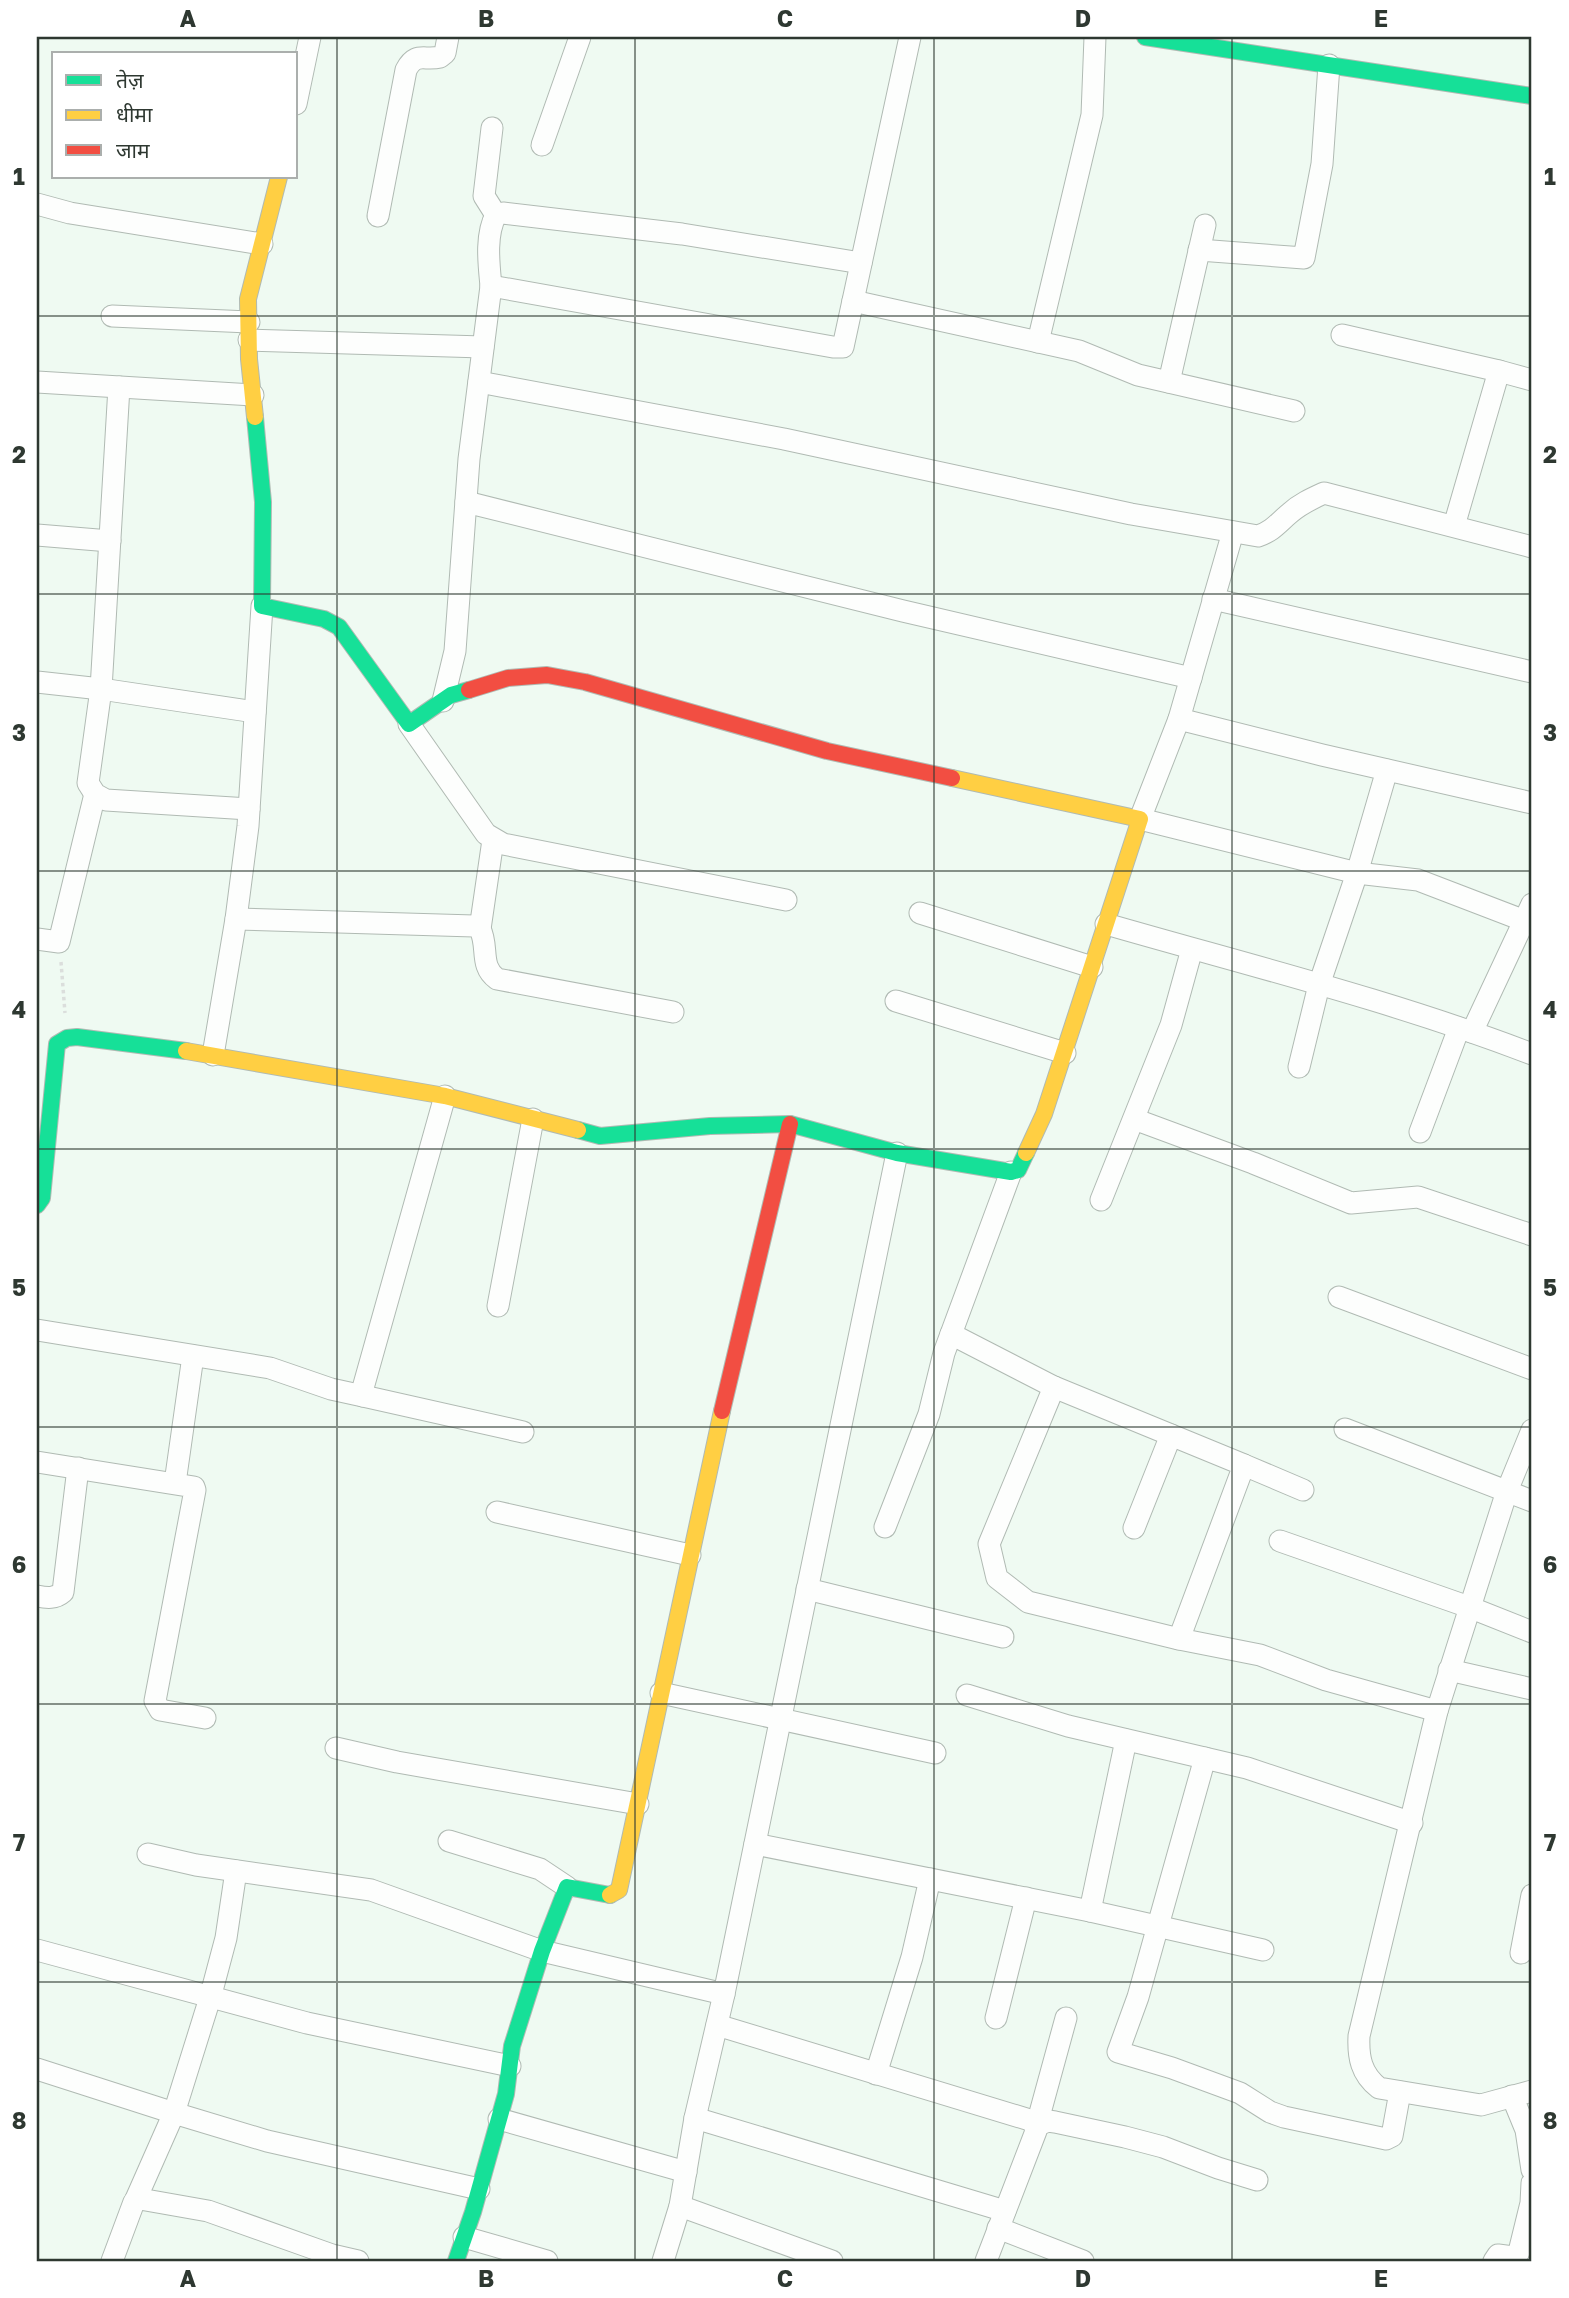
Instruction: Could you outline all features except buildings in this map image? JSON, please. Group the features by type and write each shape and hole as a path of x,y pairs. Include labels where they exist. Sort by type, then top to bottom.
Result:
{"street":[{"path":"298,94 310,37"},
{"path":"378,216 406,70 410,62 418,58 440,57 446,53 448,37"},
{"path":"542,145 580,37"},
{"path":"491,286 833,347 843,346 911,37"},
{"path":"1038,342 1092,115 1095,37"},
{"path":"1145,37 1532,96"},
{"path":"1199,250 1304,258 1322,164 1329,65"},
{"path":"492,128 484,196 496,215"},
{"path":"213,1055 236,919 248,809 262,607 263,502 248,299 279,178"},
{"path":"37,204 70,214 262,244"},
{"path":"443,701 456,651 466,502 491,286 488,262 492,222 496,215 503,213 682,234 861,263"},
{"path":"1169,382 1205,225"},
{"path":"853,301 1079,351 1138,375 1294,411"},
{"path":"112,316 249,331 483,347"},
{"path":"1342,335 1532,380"},
{"path":"1454,526 1499,371"},
{"path":"37,382 253,395"},
{"path":"479,382 784,439 1131,514 1258,536 1272,532 1288,514 1306,501 1324,493 1532,547"},
{"path":"119,387 101,689 88,783 95,794 107,800 248,809"},
{"path":"466,502 903,611 1191,678"},
{"path":"37,1205 42,1198 57,1044 67,1038 77,1037 213,1055 445,1096 600,1136 710,1126 790,1124 897,1153 1011,1172 1018,1170 1044,1114 1140,819 1179,719 1233,532"},
{"path":"37,535 110,541"},
{"path":"1213,599 1532,672"},
{"path":"262,607 324,619 339,627 486,834 493,840 786,900"},
{"path":"409,723 451,695 508,678 547,675 585,682 827,751 1140,819 1357,873 1418,880 1528,912 1465,1030 1420,1132"},
{"path":"37,682 255,712"},
{"path":"1179,719 1532,803"},
{"path":"1299,1067 1319,985 1357,873 1387,770"},
{"path":"37,939 59,942 95,794"},
{"path":"493,840 481,929 485,964 490,974 497,979 673,1012"},
{"path":"920,914 1092,967"},
{"path":"236,919 474,926 481,929"},
{"path":"1106,924 1319,985 1465,1030 1532,1054"},
{"path":"1101,1200 1171,1025 1192,949"},
{"path":"896,1001 1065,1053"},
{"path":"363,1396 363,1388 445,1096"},
{"path":"498,1306 533,1119"},
{"path":"1134,1119 1351,1203 1418,1197 1532,1235"},
{"path":"449,1841 540,1869 567,1886 610,1895 619,1890 690,1555 790,1124"},
{"path":"663,2261 680,2206 695,2118 724,1994 897,1153"},
{"path":"885,1527 929,1414 944,1353 1011,1172"},
{"path":"1339,1297 1532,1369"},
{"path":"37,1330 270,1368 331,1389 523,1432"},
{"path":"951,1334 1054,1387 1303,1490"},
{"path":"175,1483 193,1356"},
{"path":"1054,1387 989,1544 997,1578 1028,1602 1179,1639 1260,1655 1326,1680 1437,1711"},
{"path":"1345,1429 1532,1501"},
{"path":"1532,1430 1507,1491 1437,1711 1359,2036 1358,2054 1371,2082 1379,2088 1481,2105 1522,2094 1532,2171"},
{"path":"1134,1528 1171,1435"},
{"path":"37,1462 175,1483 191,1486 195,1490 155,1701 159,1710 205,1718"},
{"path":"1179,1639 1244,1465"},
{"path":"37,1596 50,1598 63,1592 78,1468"},
{"path":"497,1512 690,1555"},
{"path":"1280,1541 1469,1607 1532,1632"},
{"path":"807,1589 1003,1637"},
{"path":"1449,1670 1532,1689"},
{"path":"661,1693 935,1753"},
{"path":"967,1695 1069,1726 1247,1768 1412,1823"},
{"path":"1090,1911 1126,1740"},
{"path":"336,1748 397,1762 638,1804"},
{"path":"1205,1758 1138,1997 1118,2052 1240,2092 1270,2112 1284,2117 1386,2139 1392,2136 1400,2092"},
{"path":"755,1844 1090,1911 1263,1950"},
{"path":"148,1854 236,1871 371,1890 542,1951 724,1994"},
{"path":"112,2261 174,2113 226,1938 236,1871"},
{"path":"876,2074 912,1957 930,1879"},
{"path":"456,2261 506,2094 512,2046 542,1951 567,1886"},
{"path":"1521,1952 1532,1895"},
{"path":"996,2018 1026,1898"},
{"path":"37,1950 307,2022 510,2066"},
{"path":"1034,2124 1037,2124 1066,2018"},
{"path":"717,2025 1034,2124 1048,2121 1125,2137 1257,2180"},
{"path":"37,2068 267,2141 479,2189"},
{"path":"695,2118 1002,2219 1083,2261"},
{"path":"499,2119 686,2172"},
{"path":"986,2261 1036,2131 1034,2124"},
{"path":"1494,2261 1498,2255 1513,2257 1519,2252 1531,2203 1532,2183"},
{"path":"136,2199 208,2211 332,2255 358,2261"},
{"path":"680,2206 786,2253 832,2261"},
{"path":"464,2237 547,2261"}],"path":[{"path":"59,942 67,1038"}],"traffic: fast":[{"path":"1145,37 1532,96"},
{"path":"255,417 263,502 262,606 324,619 339,627 409,724 451,695 469,690"},
{"path":"37,1205 42,1198 57,1044 67,1038 77,1037 186,1051"},
{"path":"578,1130 600,1136 710,1126 790,1124 897,1153 1011,1172 1018,1170 1026,1153"},
{"path":"456,2261 473,2212 506,2094 512,2046 542,1951 567,1887 610,1895"}],"traffic: slow":[{"path":"255,417 249,359 248,299 279,178"},
{"path":"952,778 1140,819 1044,1114 1026,1153"},
{"path":"186,1051 445,1096 578,1130"},
{"path":"610,1895 619,1890 722,1411"}],"traffic: jam":[{"path":"469,690 508,678 547,675 585,682 827,751 952,778"},
{"path":"722,1411 790,1124"}]}
